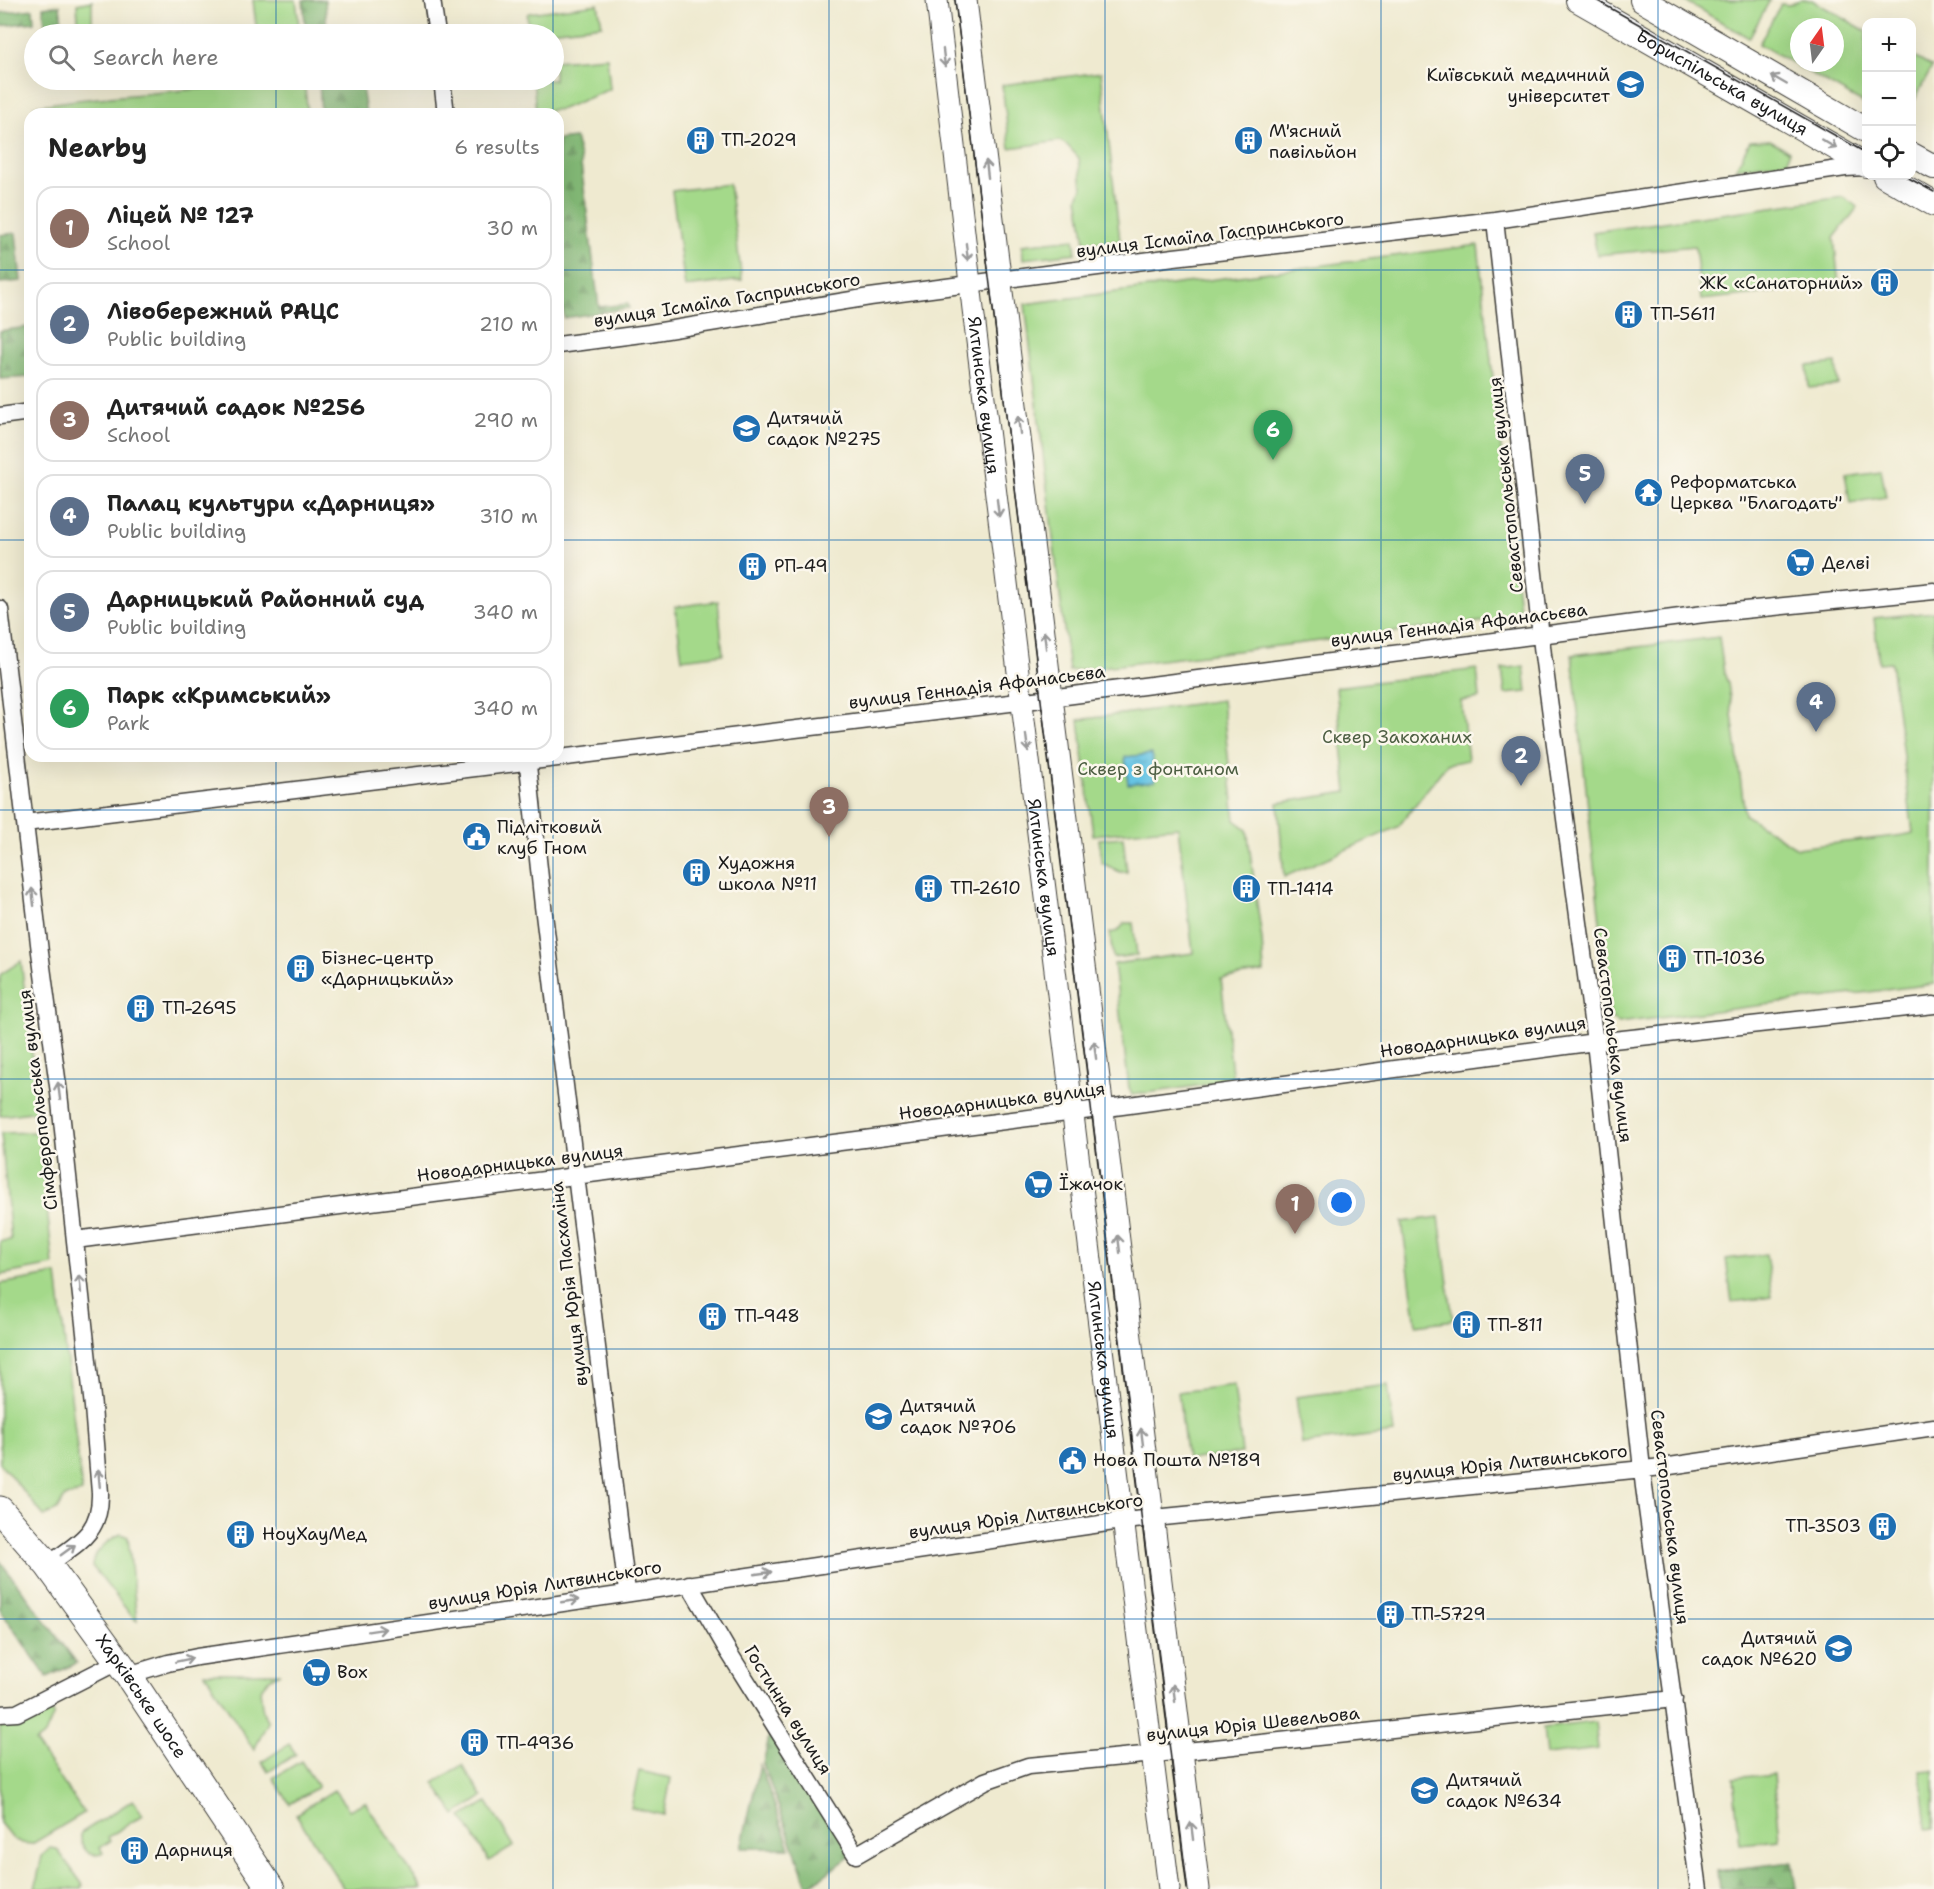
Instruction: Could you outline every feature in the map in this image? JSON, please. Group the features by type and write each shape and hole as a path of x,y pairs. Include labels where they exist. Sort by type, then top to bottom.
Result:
{"main road":[{"name":"Бориспільська вулиця","path":"1578,0 1862,164"},
{"name":"Бориспільська вулиця","path":"1642,0 1862,128"},
{"path":"1916,158 1934,167"},
{"path":"1892,180 1934,204"},
{"name":"Харківське шосе","path":"0,1510 48,1565 123,1669 271,1889"}],"street":[{"path":"432,0 436,24"},
{"name":"Ялтинська вулиця","path":"937,0 970,284 1169,1889"},
{"name":"Ялтинська вулиця","path":"966,0 1199,1889"},
{"path":"443,90 445,108"},
{"name":"вулиця Ісмаїла Гаспринського","path":"564,344 649,333 870,297 1186,256 1495,220 1862,166"},
{"name":"Севастопольська вулиця","path":"1495,220 1542,634 1595,1042 1643,1469 1699,1889"},
{"path":"0,416 24,413"},
{"name":"вулиця Геннадія Афанасьєва","path":"564,755 1023,702 1815,601 1934,591"},
{"name":"Сімферопольська вулиця","path":"0,609 59,1094 93,1407 101,1507 97,1522 89,1534 48,1565"},
{"name":"вулиця Геннадія Афанасьєва","path":"25,823 504,762"},
{"name":"вулиця Юрія Пасхаліна","path":"528,762 543,906 627,1593"},
{"name":"Новодарницька вулиця","path":"75,1240 1595,1042 1934,1005"},
{"name":"вулиця Юрія Литвинського","path":"0,1714 17,1713 123,1669 197,1657 1124,1521 1643,1469 1934,1426"},
{"name":"Гостинна вулиця","path":"689,1584 728,1651 856,1856"},
{"name":"вулиця Юрія Шевельова","path":"856,1856 985,1781 1028,1766 1674,1699"}],"green space":[{"path":"253,0 296,0 299,24 256,24"},
{"path":"303,0 325,0 326,24 305,24"},
{"path":"1683,0 1770,0 1749,38"},
{"path":"1800,0 1812,0 1843,18 1790,18 1790,62 1759,44 1781,4 1789,5"},
{"path":"92,1 92,24 78,24 77,4"},
{"path":"598,4 602,25 564,29 564,24 528,24 527,15"},
{"path":"60,5 62,24 45,24 43,7"},
{"path":"33,9 34,22 0,26 0,13"},
{"path":"1844,18 1862,29 1862,103 1808,72 1844,72"},
{"path":"607,57 610,89 564,108 536,108 534,90 564,90 564,60"},
{"path":"1916,58 1932,67 1916,97"},
{"path":"1101,72 1120,241 1085,243 1078,197 1082,188 1079,158 1060,141 1010,148 1002,85"},
{"path":"186,90 305,90 307,108 34,108 34,106"},
{"path":"320,90 362,90 365,108 321,108"},
{"path":"575,138 580,157 599,307 628,304 629,308 564,318 564,139"},
{"path":"1770,140 1789,151 1788,161 1736,168 1750,141"},
{"path":"729,184 742,280 685,287 672,191"},
{"path":"1843,197 1858,207 1834,238 1839,285 1701,300 1695,246 1597,255 1593,232"},
{"path":"16,233 21,281 0,283 0,235"},
{"path":"1074,239 1076,253 1023,259 1022,245"},
{"path":"1478,245 1520,617 1069,671 1025,304"},
{"path":"24,327 24,377 0,379 0,331"},
{"path":"1836,363 1838,385 1809,388 1807,366"},
{"path":"1881,468 1886,497 1850,503 1845,473"},
{"path":"718,601 723,654 682,659 675,607"},
{"path":"1934,612 1934,984 1618,1023 1610,1017 1572,655 1719,637 1724,673 1728,683 1745,815 1797,848 1913,833 1891,662 1879,663 1874,618"},
{"path":"1524,666 1527,692 1505,694 1502,669"},
{"name":"Сквер Закоханих","path":"1477,669 1480,698 1461,701 1468,760 1447,764 1398,827 1284,877 1278,803 1347,792 1336,687"},
{"name":"Сквер з фонтаном","path":"1222,700 1235,820 1247,829 1264,972 1221,979 1233,1081 1132,1095 1129,1088 1114,964 1193,953 1178,827 1093,835 1079,720"},
{"path":"1123,837 1127,872 1120,872 1102,863 1099,839"},
{"path":"1125,923 1133,923 1137,955 1113,958 1110,933 1118,931"},
{"path":"21,961 39,1111 0,1116 0,975"},
{"path":"39,1132 53,1265 0,1275 0,1241 11,1240 1,1133"},
{"path":"1439,1217 1453,1320 1416,1325 1402,1222"},
{"path":"1766,1254 1772,1297 1732,1302 1726,1259"},
{"path":"57,1274 82,1492 65,1497 57,1510 44,1516 0,1463 0,1284"},
{"path":"1234,1385 1242,1453 1187,1460 1178,1392"},
{"path":"1388,1385 1394,1433 1302,1444 1296,1397"},
{"path":"121,1534 128,1537 137,1621 92,1566 95,1556 102,1547"},
{"path":"0,1561 77,1663 47,1677 0,1610"},
{"path":"205,1673 280,1673 269,1679 260,1690 263,1711 268,1722 254,1750"},
{"path":"48,1707 54,1714 45,1735 35,1742 84,1813 32,1844 22,1843 13,1839 0,1823 0,1722 19,1720"},
{"path":"1595,1722 1598,1749 1546,1755 1543,1728"},
{"path":"771,1728 852,1855 808,1887 763,1764"},
{"path":"289,1744 296,1754 268,1772 262,1762"},
{"path":"301,1761 318,1787 290,1804 273,1778"},
{"path":"462,1765 483,1797 455,1815 434,1783"},
{"path":"760,1765 763,1773 790,1848 741,1848"},
{"path":"1934,1770 1934,1828 1927,1829 1921,1771"},
{"path":"639,1771 671,1778 664,1815 631,1808"},
{"path":"1774,1774 1780,1840 1740,1844 1733,1778"},
{"path":"334,1790 349,1810 365,1802 422,1889 344,1889 296,1814"},
{"path":"133,1800 143,1815 108,1837 110,1841 100,1848 103,1853 93,1855 89,1853 82,1843 81,1833"},
{"path":"487,1802 514,1846 489,1861 462,1817"},
{"path":"50,1848 57,1849 83,1885 82,1889 35,1889 42,1856"},
{"path":"1792,1862 1796,1889 1719,1889 1717,1871"}],"water":[{"path":"1152,754 1155,781 1128,784 1125,757"}],"tram line":[{"path":"955,0 1187,1889"},
{"path":"1596,0 1862,151"},
{"path":"1912,180 1934,192"}],"place":[{"name":"Київський медичний університет","path":"1631,85"},
{"name":"ТП-2029","path":"700,140"},
{"name":"М'ясний павільйон","path":"1248,141"},
{"name":"ЖК «Санаторний»","path":"1884,283"},
{"name":"ТП-5611","path":"1629,314"},
{"name":"Дитячий садок №275","path":"746,428"},
{"name":"Парк «Кримський»","path":"1273,460"},
{"name":"Реформатська Церква \"Благодать\"","path":"1649,492"},
{"name":"Дарницький Районний суд","path":"1585,504"},
{"name":"Делві","path":"1801,563"},
{"name":"РП-49","path":"753,566"},
{"name":"Палац культури «Дарниця»","path":"1816,732"},
{"name":"Лівобережний РАЦС","path":"1521,786"},
{"name":"Підлітковий клуб Гном","path":"476,837"},
{"name":"Дитячий садок №256","path":"829,837"},
{"name":"Художня школа №11","path":"697,873"},
{"name":"ТП-2610","path":"929,888"},
{"name":"ТП-1414","path":"1246,889"},
{"name":"ТП-1036","path":"1672,958"},
{"name":"Бізнес-центр «Дарницький»","path":"300,968"},
{"name":"ТП-2695","path":"141,1008"},
{"name":"Їжачок","path":"1038,1184"},
{"name":"Ліцей № 127","path":"1295,1234"},
{"name":"ТП-948","path":"713,1316"},
{"name":"ТП-811","path":"1466,1325"},
{"name":"Дитячий садок №706","path":"879,1416"},
{"name":"Нова Пошта №189","path":"1072,1460"},
{"name":"ТП-3503","path":"1882,1526"},
{"name":"НоуХауМед","path":"241,1534"},
{"name":"ТП-5729","path":"1390,1614"},
{"name":"Дитячий садок №620","path":"1838,1648"},
{"name":"Box","path":"316,1672"},
{"name":"ТП-4936","path":"475,1743"},
{"name":"Дитячий садок №634","path":"1425,1790"},
{"name":"Дарниця","path":"134,1850"}]}
